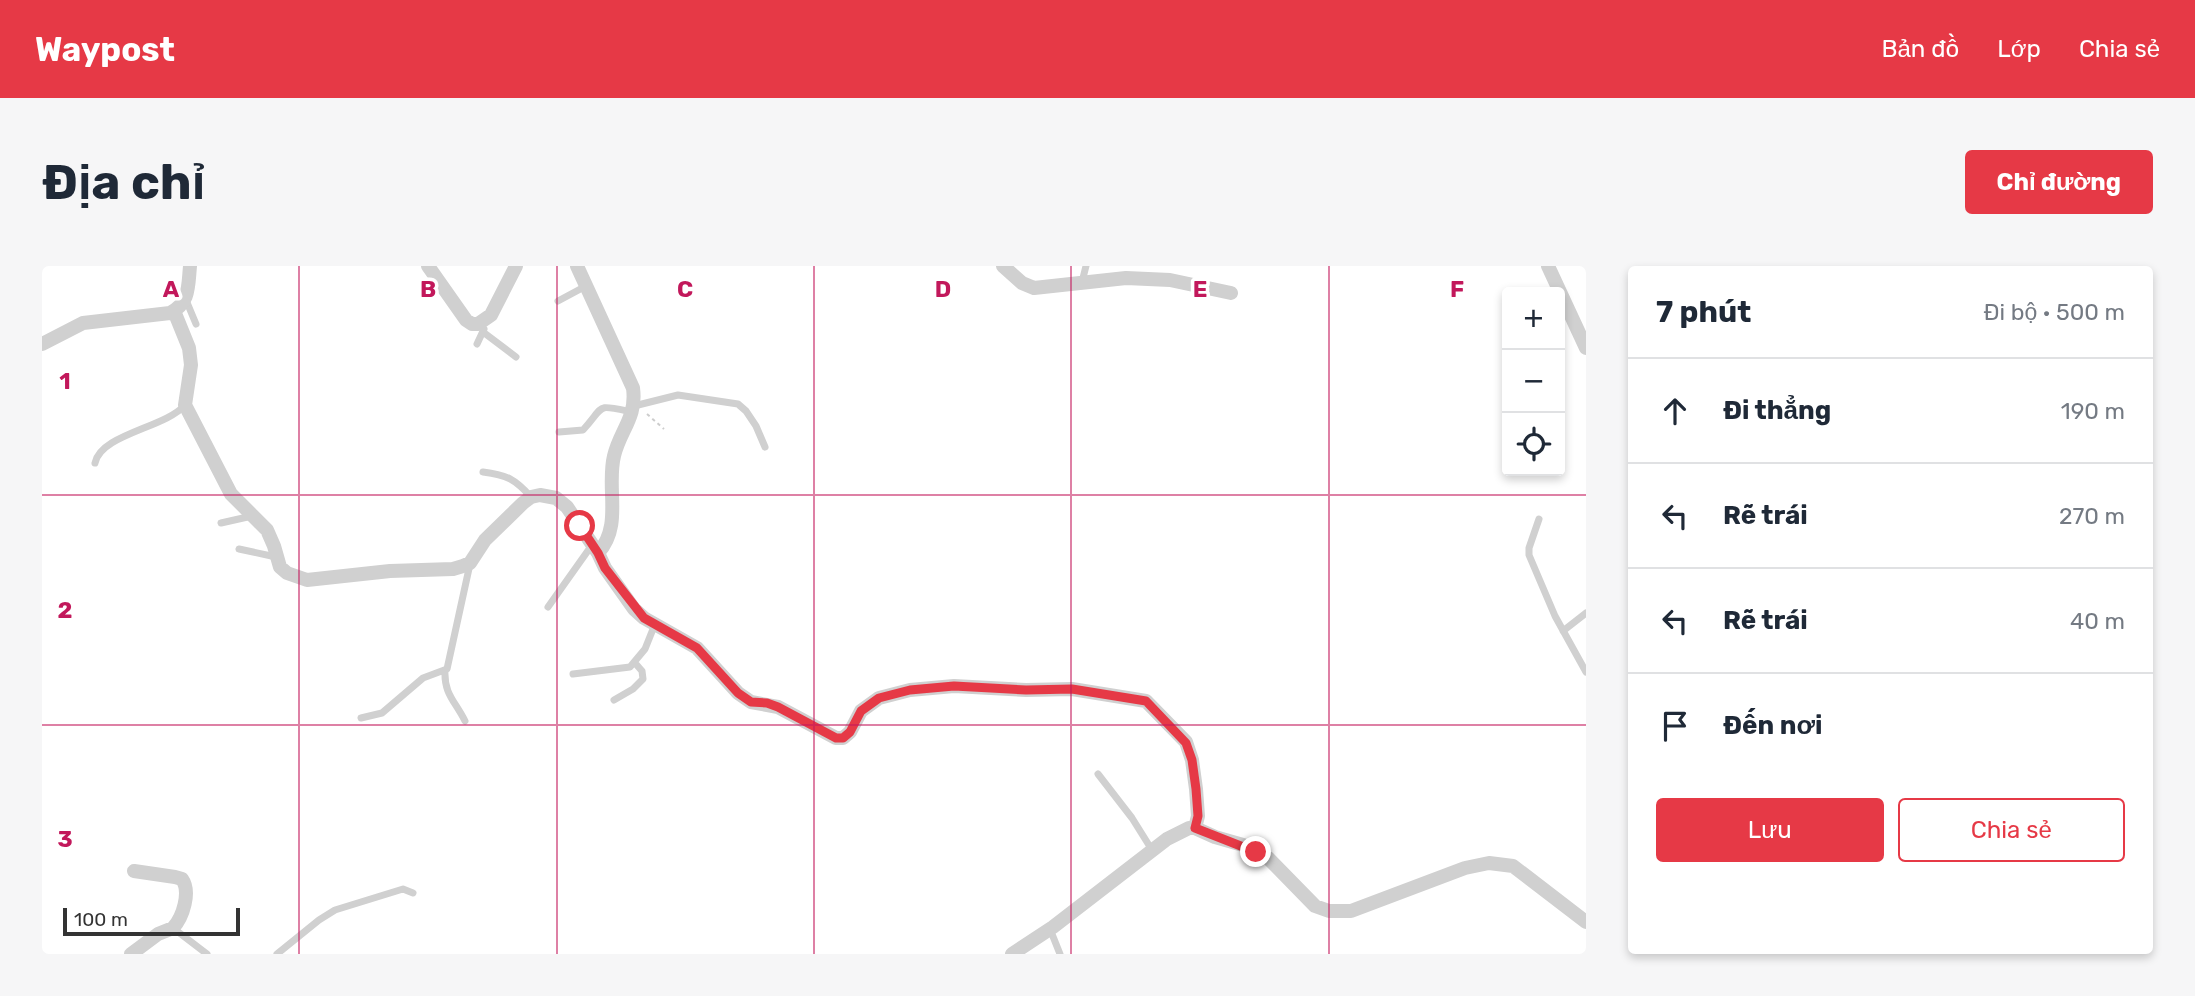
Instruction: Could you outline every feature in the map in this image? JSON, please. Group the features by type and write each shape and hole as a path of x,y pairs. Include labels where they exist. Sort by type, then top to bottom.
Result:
{"street":[{"path":"42,344 83,323 174,312 186,300 190,266"},
{"path":"428,266 466,320 484,327 516,266"},
{"path":"577,266 633,388 636,407 614,456 613,517 606,542 595,549"},
{"path":"1003,266 1021,283 1034,288 1126,278 1170,280 1231,293"},
{"path":"1548,266 1586,348"},
{"path":"174,312 189,348 191,365 185,405 231,494 271,537 280,567 287,573 307,580 390,571 453,569 470,563 485,540 531,497 549,495 567,507 634,609 644,618 697,648 738,693 751,702 778,707 836,738 843,738 850,732 861,711 879,698 910,690 954,686 1026,690 1072,689 1146,701 1186,743 1192,760 1196,789 1198,816 1195,828"},
{"path":"1012,954 1050,929 1152,850 1182,830 1195,828 1243,845 1268,858 1308,900 1329,911 1351,911 1465,867 1489,863 1513,866 1586,922"},
{"path":"131,954 158,934 173,928 183,910 185,884 175,877 134,871"}],"lane":[{"path":"1082,283 1086,266"},
{"path":"558,301 586,285"},
{"path":"186,300 196,324"},
{"path":"477,344 484,327 516,357"},
{"path":"559,432 583,430 599,409 605,407 636,407 678,395 738,404 756,426 765,447"},
{"path":"94,463 100,450 173,414 185,405"},
{"path":"483,472 500,474 517,481 531,497"},
{"path":"220,523 252,516"},
{"path":"1539,519 1529,555 1563,631 1586,672"},
{"path":"239,549 276,557"},
{"path":"548,607 595,549"},
{"path":"465,721 444,685 470,563"},
{"path":"1563,631 1586,613"},
{"path":"573,674 623,669 635,663 650,639 655,624"},
{"path":"614,700 633,689 642,679 642,671 635,663"},
{"path":"361,718 382,713 423,678 445,671"},
{"path":"1098,774 1132,818 1152,850"},
{"path":"277,954 335,910 403,890 413,893"},
{"path":"173,928 207,954"},
{"path":"1050,929 1060,954"}],"path":[{"path":"636,407 664,429"}],"route":[{"path":"580,526 605,568 634,609 644,618 697,648 738,693 751,702 778,707 836,738 843,738 850,732 861,711 879,698 910,690 954,686 1026,690 1072,689 1146,701 1157,709 1186,743 1192,760 1196,789 1198,816 1195,828 1256,852"}]}
